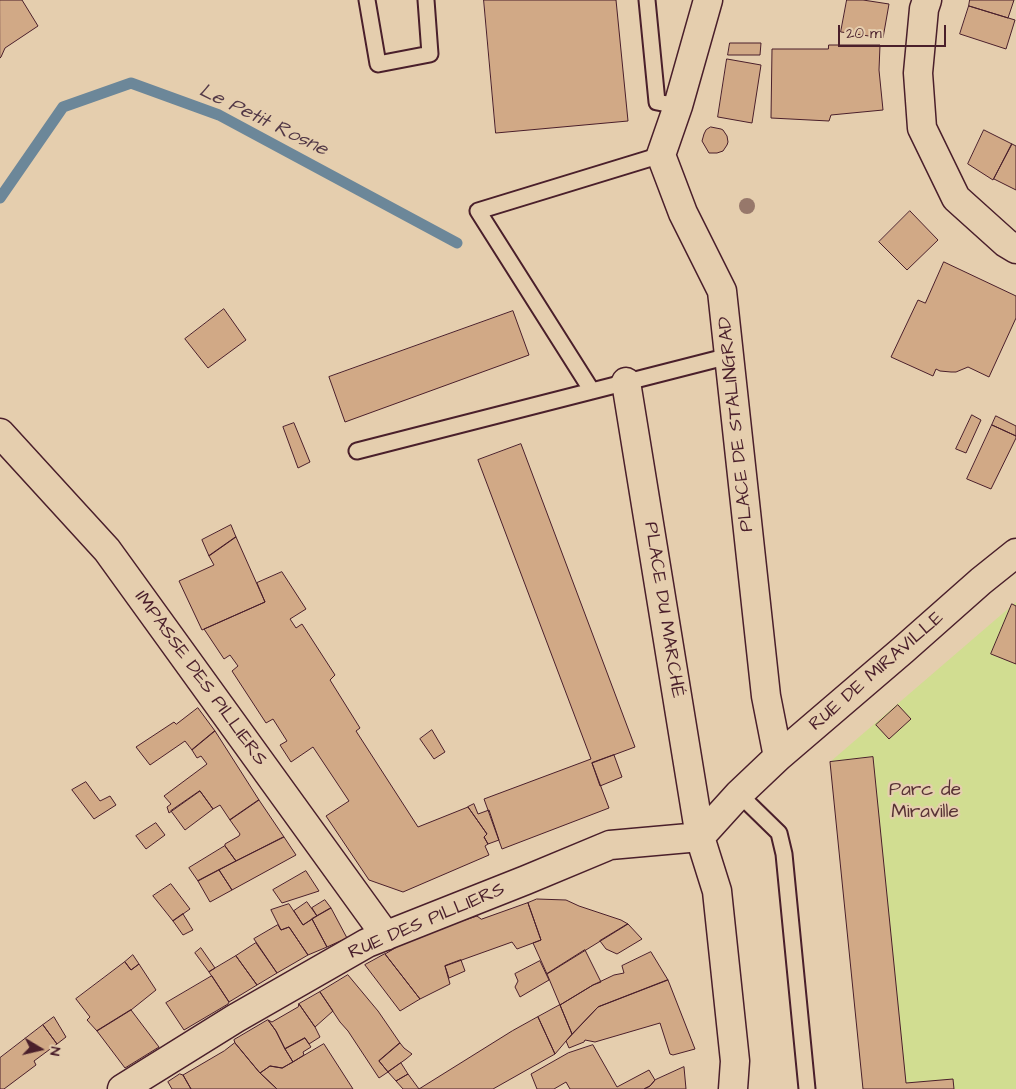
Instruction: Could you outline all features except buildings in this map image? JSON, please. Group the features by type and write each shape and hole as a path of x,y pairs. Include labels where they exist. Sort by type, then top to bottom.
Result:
{"street":[{"path":"660,155 678,106 708,0"},
{"path":"927,0 924,9 918,73 922,128 956,198 1006,243 1016,249"},
{"name":"PLACE DE STALINGRAD","path":"660,155 683,213 722,291 766,696 778,757"},
{"name":"PLACE DU MARCHÉ","path":"626,382 700,837 717,891 735,1061 733,1089"},
{"name":"IMPASSE DES PILLIERS","path":"0,433 107,550 386,936"},
{"name":"RUE DE MIRAVILLE","path":"740,794 778,757 981,581 1016,553"},
{"path":"700,837 740,794"},
{"name":"RUE DES PILLIERS","path":"122,1089 244,1013 367,943 610,846 700,837"}],"lane":[{"path":"368,0 378,64 430,54 426,0"},
{"path":"646,0 657,102 678,106"},
{"path":"592,391 478,211 660,155"},
{"path":"358,450 729,356"},
{"path":"740,794 778,833 784,854 807,1089"}],"green space":[{"name":"Parc de Miraville","path":"1016,602 1016,1089 863,1089 830,762"}],"waterway":[{"name":"Le Petit Rosne","path":"0,198 63,107 131,83 219,115 457,243"}]}
